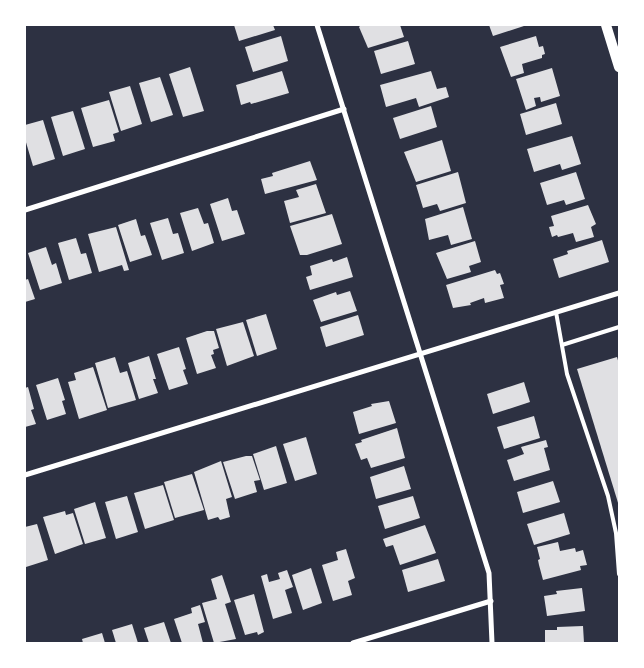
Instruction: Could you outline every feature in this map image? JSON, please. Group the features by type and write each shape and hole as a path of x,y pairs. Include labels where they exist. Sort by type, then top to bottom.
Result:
{"main road":[{"path":"606,25 619,67"}],"street":[{"path":"317,25 489,573 492,643"},
{"path":"25,210 344,109"},
{"path":"25,475 619,293"},
{"path":"353,643 491,601"}],"lane":[{"path":"556,312 567,374 608,496 616,533 619,574"},
{"path":"562,344 619,327"}],"building":[{"path":"234,25 273,25 275,30 239,41"},
{"path":"361,25 400,25 404,37 368,48 359,27"},
{"path":"489,25 527,25 493,36"},
{"path":"281,36 288,61 253,72 245,47"},
{"path":"536,36 539,47 543,46 545,54 542,55 542,58 522,64 524,73 511,77 500,47"},
{"path":"408,41 415,64 381,74 374,51"},
{"path":"190,67 204,111 183,117 169,74"},
{"path":"552,68 560,96 541,102 540,97 534,98 536,106 526,110 516,79"},
{"path":"282,71 289,93 241,105 236,85"},
{"path":"431,71 437,89 446,87 449,97 419,107 416,98 386,107 380,85"},
{"path":"160,77 173,115 151,122 139,83"},
{"path":"130,86 142,124 121,131 109,92"},
{"path":"109,100 119,132 113,134 115,141 93,147 81,108"},
{"path":"556,103 562,124 526,135 520,114"},
{"path":"431,106 437,127 400,139 393,118"},
{"path":"73,111 85,149 63,156 51,117"},
{"path":"43,120 55,159 33,166 25,139 25,125"},
{"path":"572,136 581,164 562,170 560,164 534,172 527,149"},
{"path":"442,140 451,171 416,182 404,152"},
{"path":"310,161 317,180 265,194 261,179 273,176 272,173"},
{"path":"458,172 466,203 440,211 437,204 423,208 416,185"},
{"path":"576,172 585,199 566,205 564,200 547,205 540,183"},
{"path":"316,184 326,213 290,223 284,201 299,197 296,190"},
{"path":"228,198 232,211 237,210 245,234 222,241 210,204"},
{"path":"588,205 596,224 591,227 594,237 576,242 573,233 552,237 549,227 554,226 551,216"},
{"path":"463,207 472,239 451,245 448,235 429,240 425,219"},
{"path":"198,208 204,224 208,223 214,243 192,251 180,213"},
{"path":"332,214 342,244 307,255 300,255 290,226"},
{"path":"168,218 173,234 178,233 184,253 162,260 150,223"},
{"path":"136,219 141,236 145,235 152,255 130,262 118,225"},
{"path":"116,227 129,270 124,271 122,265 99,272 88,234"},
{"path":"76,238 81,254 86,253 92,273 69,280 58,243"},
{"path":"602,240 609,262 559,278 553,259 568,254 567,251"},
{"path":"475,241 481,262 469,266 471,272 447,279 436,253"},
{"path":"46,247 52,265 56,263 62,283 40,290 28,253"},
{"path":"347,257 353,277 310,290 306,277 312,275 310,266 332,259 333,262"},
{"path":"495,270 497,274 500,273 504,284 500,285 504,298 485,303 484,298 470,303 471,305 453,308 446,285"},
{"path":"28,279 35,299 25,302 25,280"},
{"path":"350,291 357,311 321,322 313,300 336,292 337,295"},
{"path":"266,314 277,349 257,356 246,320"},
{"path":"358,315 364,335 326,347 320,327"},
{"path":"243,322 254,356 227,366 216,329"},
{"path":"207,331 214,331 219,348 213,350 214,354 211,355 216,368 197,374 186,338"},
{"path":"179,347 186,369 183,370 188,384 169,390 157,354"},
{"path":"149,356 156,379 153,379 158,393 139,399 128,363"},
{"path":"115,357 120,373 127,371 136,400 108,408 95,363"},
{"path":"617,357 619,364 619,506 577,369"},
{"path":"93,367 107,410 79,419 68,382 76,380 74,373"},
{"path":"58,378 65,400 62,401 66,414 47,420 36,385"},
{"path":"524,382 530,402 493,414 487,394"},
{"path":"28,387 34,409 31,410 36,424 25,427 25,388"},
{"path":"389,401 396,423 359,434 353,412 372,406 371,404"},
{"path":"534,416 540,438 504,449 497,427"},
{"path":"397,428 405,458 371,468 367,458 361,460 355,444 362,442 361,440"},
{"path":"306,437 317,474 295,481 283,444"},
{"path":"546,440 548,447 544,448 550,470 514,481 507,460 524,454 521,447"},
{"path":"276,446 287,483 264,490 253,454"},
{"path":"252,456 260,480 254,481 257,492 235,499 223,462"},
{"path":"221,461 232,497 226,499 230,517 220,520 218,517 208,520 194,472"},
{"path":"404,466 411,489 376,499 370,477"},
{"path":"192,474 204,510 175,518 164,482"},
{"path":"553,481 560,502 523,513 517,492"},
{"path":"163,485 174,520 145,529 134,493"},
{"path":"127,496 138,532 116,539 105,502"},
{"path":"413,496 420,518 385,529 378,506"},
{"path":"95,502 106,538 85,544 74,509"},
{"path":"65,511 66,515 73,513 83,544 55,554 43,517"},
{"path":"564,513 570,534 534,545 527,524"},
{"path":"37,524 48,560 26,567 25,527"},
{"path":"425,525 436,553 400,565 393,545 386,547 383,539"},
{"path":"558,542 560,551 575,548 576,552 583,550 587,565 580,566 581,570 543,580 537,547"},
{"path":"346,549 355,578 348,581 352,595 333,601 322,565 338,560 336,552"},
{"path":"438,559 445,581 408,592 402,570"},
{"path":"311,568 322,603 303,610 292,575"},
{"path":"287,570 293,587 285,590 292,613 273,619 261,576 267,574 269,582 280,579 278,573"},
{"path":"222,575 231,602 225,604 236,639 214,643 202,603 217,599 211,579"},
{"path":"582,588 585,611 547,616 544,596 557,594 556,591"},
{"path":"254,594 264,632 258,635 257,632 245,635 234,600"},
{"path":"200,605 205,622 198,624 203,643 182,643 174,619 192,613 191,608"},
{"path":"164,622 171,643 149,643 144,628"},
{"path":"132,624 138,643 116,643 112,630"},
{"path":"583,626 584,643 545,643 545,630 557,630 557,627"},
{"path":"102,633 105,643 83,643 82,639"}]}
